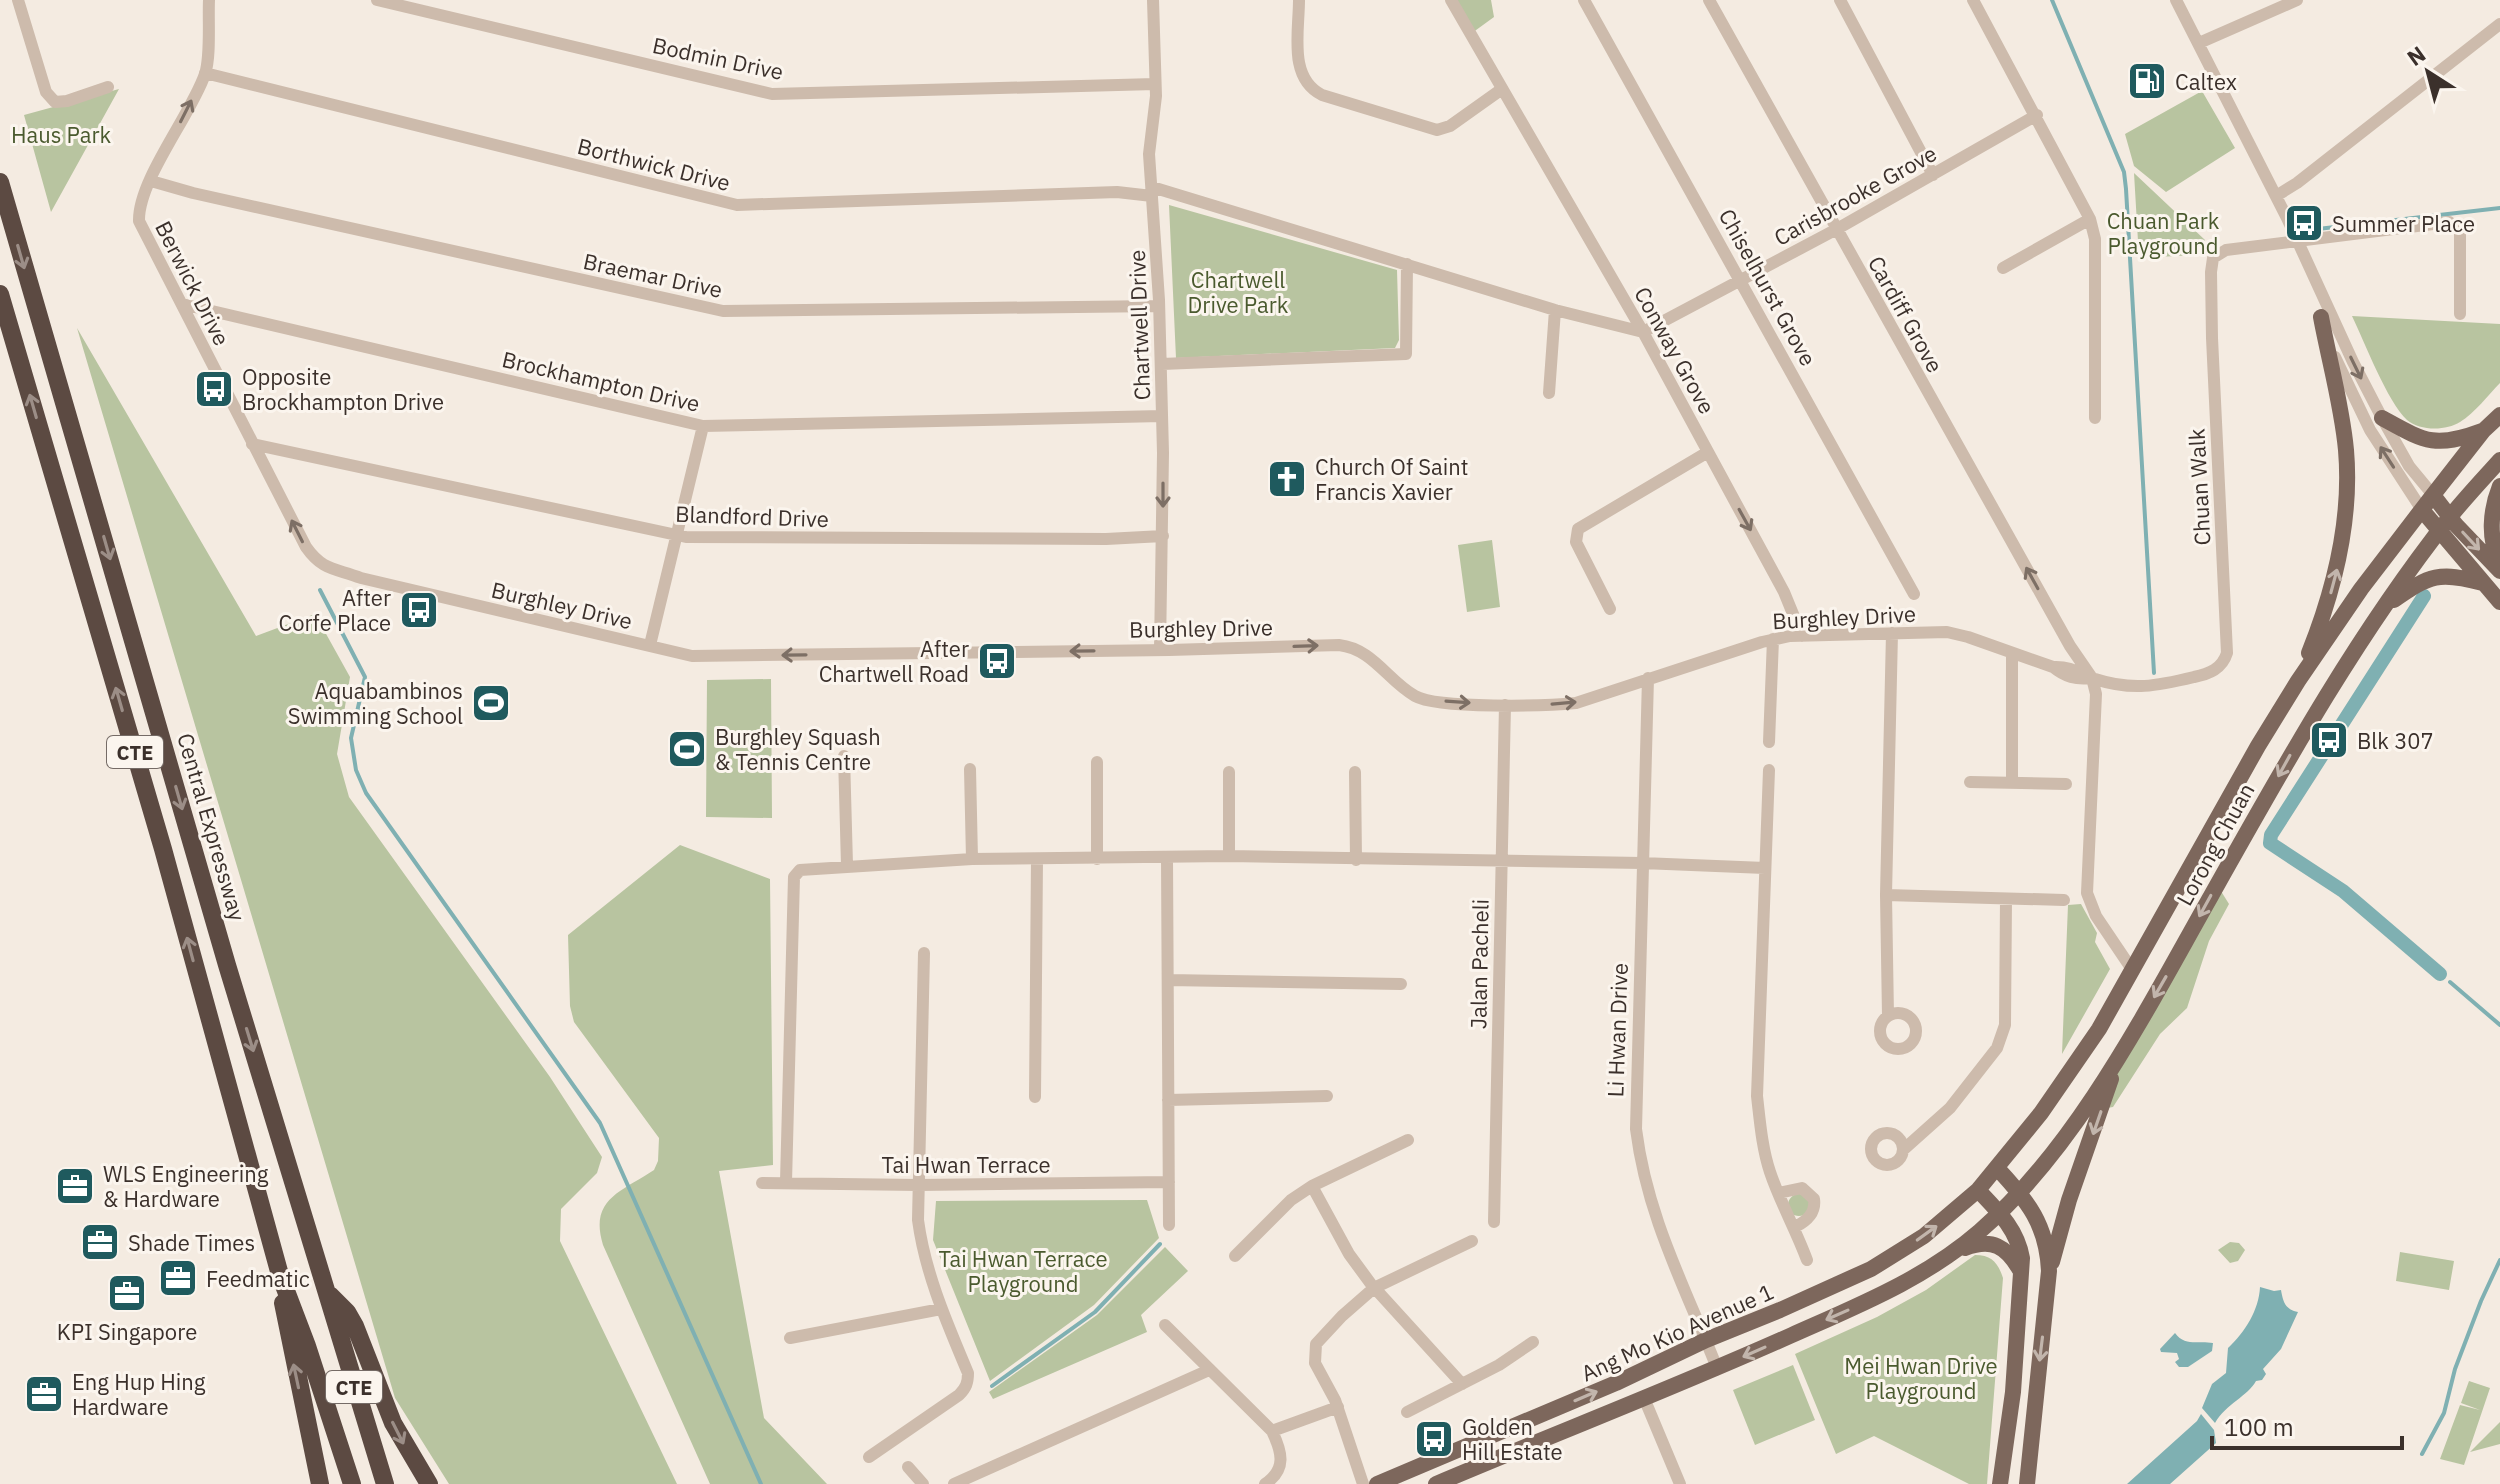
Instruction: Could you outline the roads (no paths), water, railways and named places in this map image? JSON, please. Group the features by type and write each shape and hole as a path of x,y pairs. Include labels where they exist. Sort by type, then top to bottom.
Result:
{"highway":[{"name":"Central Expressway","path":"0,182 218,934 385,1484"},
{"name":"CTE","path":"0,294 163,849 280,1275 307,1346 352,1484"},
{"path":"280,1275 285,1322 320,1484"},
{"path":"325,1290 347,1312 355,1326 393,1423 429,1484"}],"main road":[{"path":"2298,681 2335,580 2343,539 2346,450 2321,317"},
{"name":"Lorong Chuan","path":"1978,1190 2041,1113 2099,1029 2258,746 2298,681 2361,589 2483,431 2500,415"},
{"path":"2382,418 2413,437 2432,442 2456,441 2483,431"},
{"name":"Lorong Chuan","path":"2000,1213 2075,1124 2155,996 2303,732 2383,608 2450,517 2500,460"},
{"path":"2500,486 2491,518 2495,553 2500,563"},
{"path":"2433,495 2500,571"},
{"path":"2422,510 2500,602"},
{"path":"2383,608 2437,575 2483,583"},
{"path":"2049,1271 2069,1200 2122,1049"},
{"path":"1997,1168 2020,1192 2043,1230 2048,1248 2049,1271 2027,1484"},
{"path":"1978,1190 2000,1213 2016,1238 2022,1258 2013,1392 2001,1477"},
{"name":"Ang Mo Kio Avenue 1","path":"1377,1484 1616,1383 1706,1340 1871,1269 1924,1236 1978,1190"},
{"name":"Ang Mo Kio Avenue 1","path":"1436,1484 1717,1368 1897,1288 1952,1253 2000,1213"},
{"path":"1952,1253 1974,1245 1995,1243 2011,1255 2021,1271"},
{"path":"2001,1477 2017,1461 2028,1466"}],"street":[{"path":"18,0 46,92 55,102 108,87"},
{"name":"Berwick Drive","path":"209,0 205,73 151,181 138,211 139,221 306,547 315,560 326,568"},
{"name":"Bodmin Drive","path":"377,0 772,94 1155,84"},
{"name":"Chartwell Drive","path":"1153,0 1155,84 1149,154 1162,364 1160,650"},
{"path":"1299,0 1299,67 1305,82 1322,95 1437,130 1450,126 1502,89"},
{"name":"Conway Grove","path":"1451,0 1643,332 1784,592 1802,636"},
{"name":"Chiselhurst Grove","path":"1584,0 1914,594"},
{"name":"Cardiff Grove","path":"1709,0 2070,646 2092,678 2096,694 2095,752 2087,893 2096,916 2133,971"},
{"path":"1840,0 1933,175"},
{"path":"1973,0 2090,219 2095,239 2095,418"},
{"path":"2176,0 2276,196 2382,418 2409,466 2433,495"},
{"path":"2199,43 2297,0"},
{"path":"2276,196 2500,24"},
{"name":"Borthwick Drive","path":"205,73 737,205 1152,192"},
{"name":"Carisbrooke Grove","path":"1643,332 1837,229 2037,115"},
{"name":"Braemar Drive","path":"151,181 723,311 1159,306"},
{"path":"1152,192 1407,264 1555,310 1643,332"},
{"path":"2003,268 2090,219"},
{"path":"2298,241 2449,222 2460,231 2460,314"},
{"name":"Chuan Walk","path":"2092,678 2134,688 2150,687 2207,674 2224,661 2227,647 2212,338 2213,258 2226,250 2298,241"},
{"path":"1162,364 1406,354 1407,264"},
{"path":"2315,279 2321,317 2354,402 2422,510"},
{"name":"Brockhampton Drive","path":"182,304 703,426 1162,416"},
{"path":"1549,393 1555,310"},
{"path":"650,645 703,426"},
{"name":"Blandford Drive","path":"252,444 678,536 734,539 1106,539 1163,536"},
{"path":"1610,609 1576,542 1578,529 1708,452"},
{"name":"Burghley Drive","path":"326,568 692,656 1348,646 1369,656 1419,698 1505,705 1576,703 1773,639 1939,632 1959,634 2053,667 2080,670 2092,678"},
{"path":"1888,1016 1886,895 1892,633"},
{"path":"1769,742 1773,639"},
{"path":"2053,667 2067,656 2070,646"},
{"path":"2012,653 2012,782"},
{"name":"Li Hwan Drive","path":"1648,678 1635,1108 1640,1162 1655,1217 1717,1368"},
{"name":"Jalan Pacheli","path":"1494,1222 1505,705"},
{"path":"844,756 847,865"},
{"path":"1097,762 1097,859"},
{"path":"970,769 972,859"},
{"path":"1769,770 1757,1096 1764,1149 1807,1260"},
{"path":"1229,772 1229,856"},
{"path":"1355,772 1356,860"},
{"path":"1970,782 2066,784"},
{"path":"786,1182 794,877 800,870 972,859 1229,856 1765,868"},
{"path":"1167,858 1169,1225"},
{"path":"1035,1097 1037,859"},
{"path":"1886,895 2064,900"},
{"path":"1903,1150 1950,1108 1997,1048 2005,1025 2006,899"},
{"path":"869,1457 966,1388 968,1373 941,1309 921,1243 918,1220 924,953"},
{"path":"1168,980 1401,984"},
{"path":"1168,1100 1327,1096"},
{"path":"1235,1256 1291,1200 1312,1186 1408,1140"},
{"name":"Tai Hwan Terrace","path":"762,1183 1169,1182"},
{"path":"1312,1186 1349,1254 1374,1288 1462,1384"},
{"path":"1779,1193 1802,1188 1814,1199 1810,1216 1795,1227"},
{"path":"1363,1484 1338,1407 1315,1363 1314,1349 1324,1334 1374,1288 1472,1241"},
{"path":"790,1338 941,1309"},
{"path":"1165,1325 1272,1431 1281,1465 1275,1476 1265,1484"},
{"path":"1407,1412 1533,1342"},
{"path":"954,1484 1209,1370"},
{"path":"1644,1398 1680,1484"},
{"path":"1272,1431 1338,1407"},
{"path":"908,1467 923,1484"}],"water":[{"path":"2260,1287 2281,1290 2287,1307 2298,1312 2281,1349 2263,1369 2266,1374 2262,1380 2256,1381 2215,1423 2202,1408 2212,1384 2226,1373 2228,1348 2250,1320"},
{"path":"2175,1333 2187,1342 2213,1343 2212,1351 2188,1367 2179,1367 2175,1362 2179,1359 2177,1353 2161,1352 2160,1349"},
{"path":"2201,1414 2214,1430 2216,1443 2170,1484 2127,1484 2197,1421"}],"waterway":[{"path":"2052,0 2124,172 2154,673"},
{"path":"2309,230 2500,208"},
{"path":"320,590 365,677 351,738 356,770 366,793 600,1123 761,1484"},
{"path":"2424,596 2271,835 2270,843 2343,891 2440,974"},
{"path":"2450,982 2500,1025"},
{"path":"992,1386 1095,1312 1160,1244"},
{"path":"2422,1454 2444,1413 2455,1369 2500,1260"}],"place":[{"name":"Caltex","path":"2147,81"},
{"name":"Summer Place","path":"2304,223"},
{"name":"Opposite Brockhampton Drive","path":"214,389"},
{"name":"Church Of Saint Francis Xavier","path":"1287,479"},
{"name":"After Corfe Place","path":"419,610"},
{"name":"After Chartwell Road","path":"997,661"},
{"name":"Aquabambinos Swimming School","path":"491,703"},
{"name":"Blk 307","path":"2329,740"},
{"name":"Burghley Squash & Tennis Centre","path":"687,749"},
{"name":"WLS Engineering & Hardware","path":"75,1186"},
{"name":"Shade Times","path":"100,1242"},
{"name":"Feedmatic","path":"178,1278"},
{"name":"KPI Singapore","path":"127,1293"},
{"name":"Eng Hup Hing Hardware","path":"44,1394"},
{"name":"Golden Hill Estate","path":"1434,1439"}],"park label":[{"name":"Haus Park","path":"61,134"},
{"name":"Chuan Park Playground","path":"2163,232"},
{"name":"Chartwell Drive Park","path":"1238,292"},
{"name":"Tai Hwan Terrace Playground","path":"1023,1270"},
{"name":"Mei Hwan Drive Playground","path":"1921,1378"}]}
